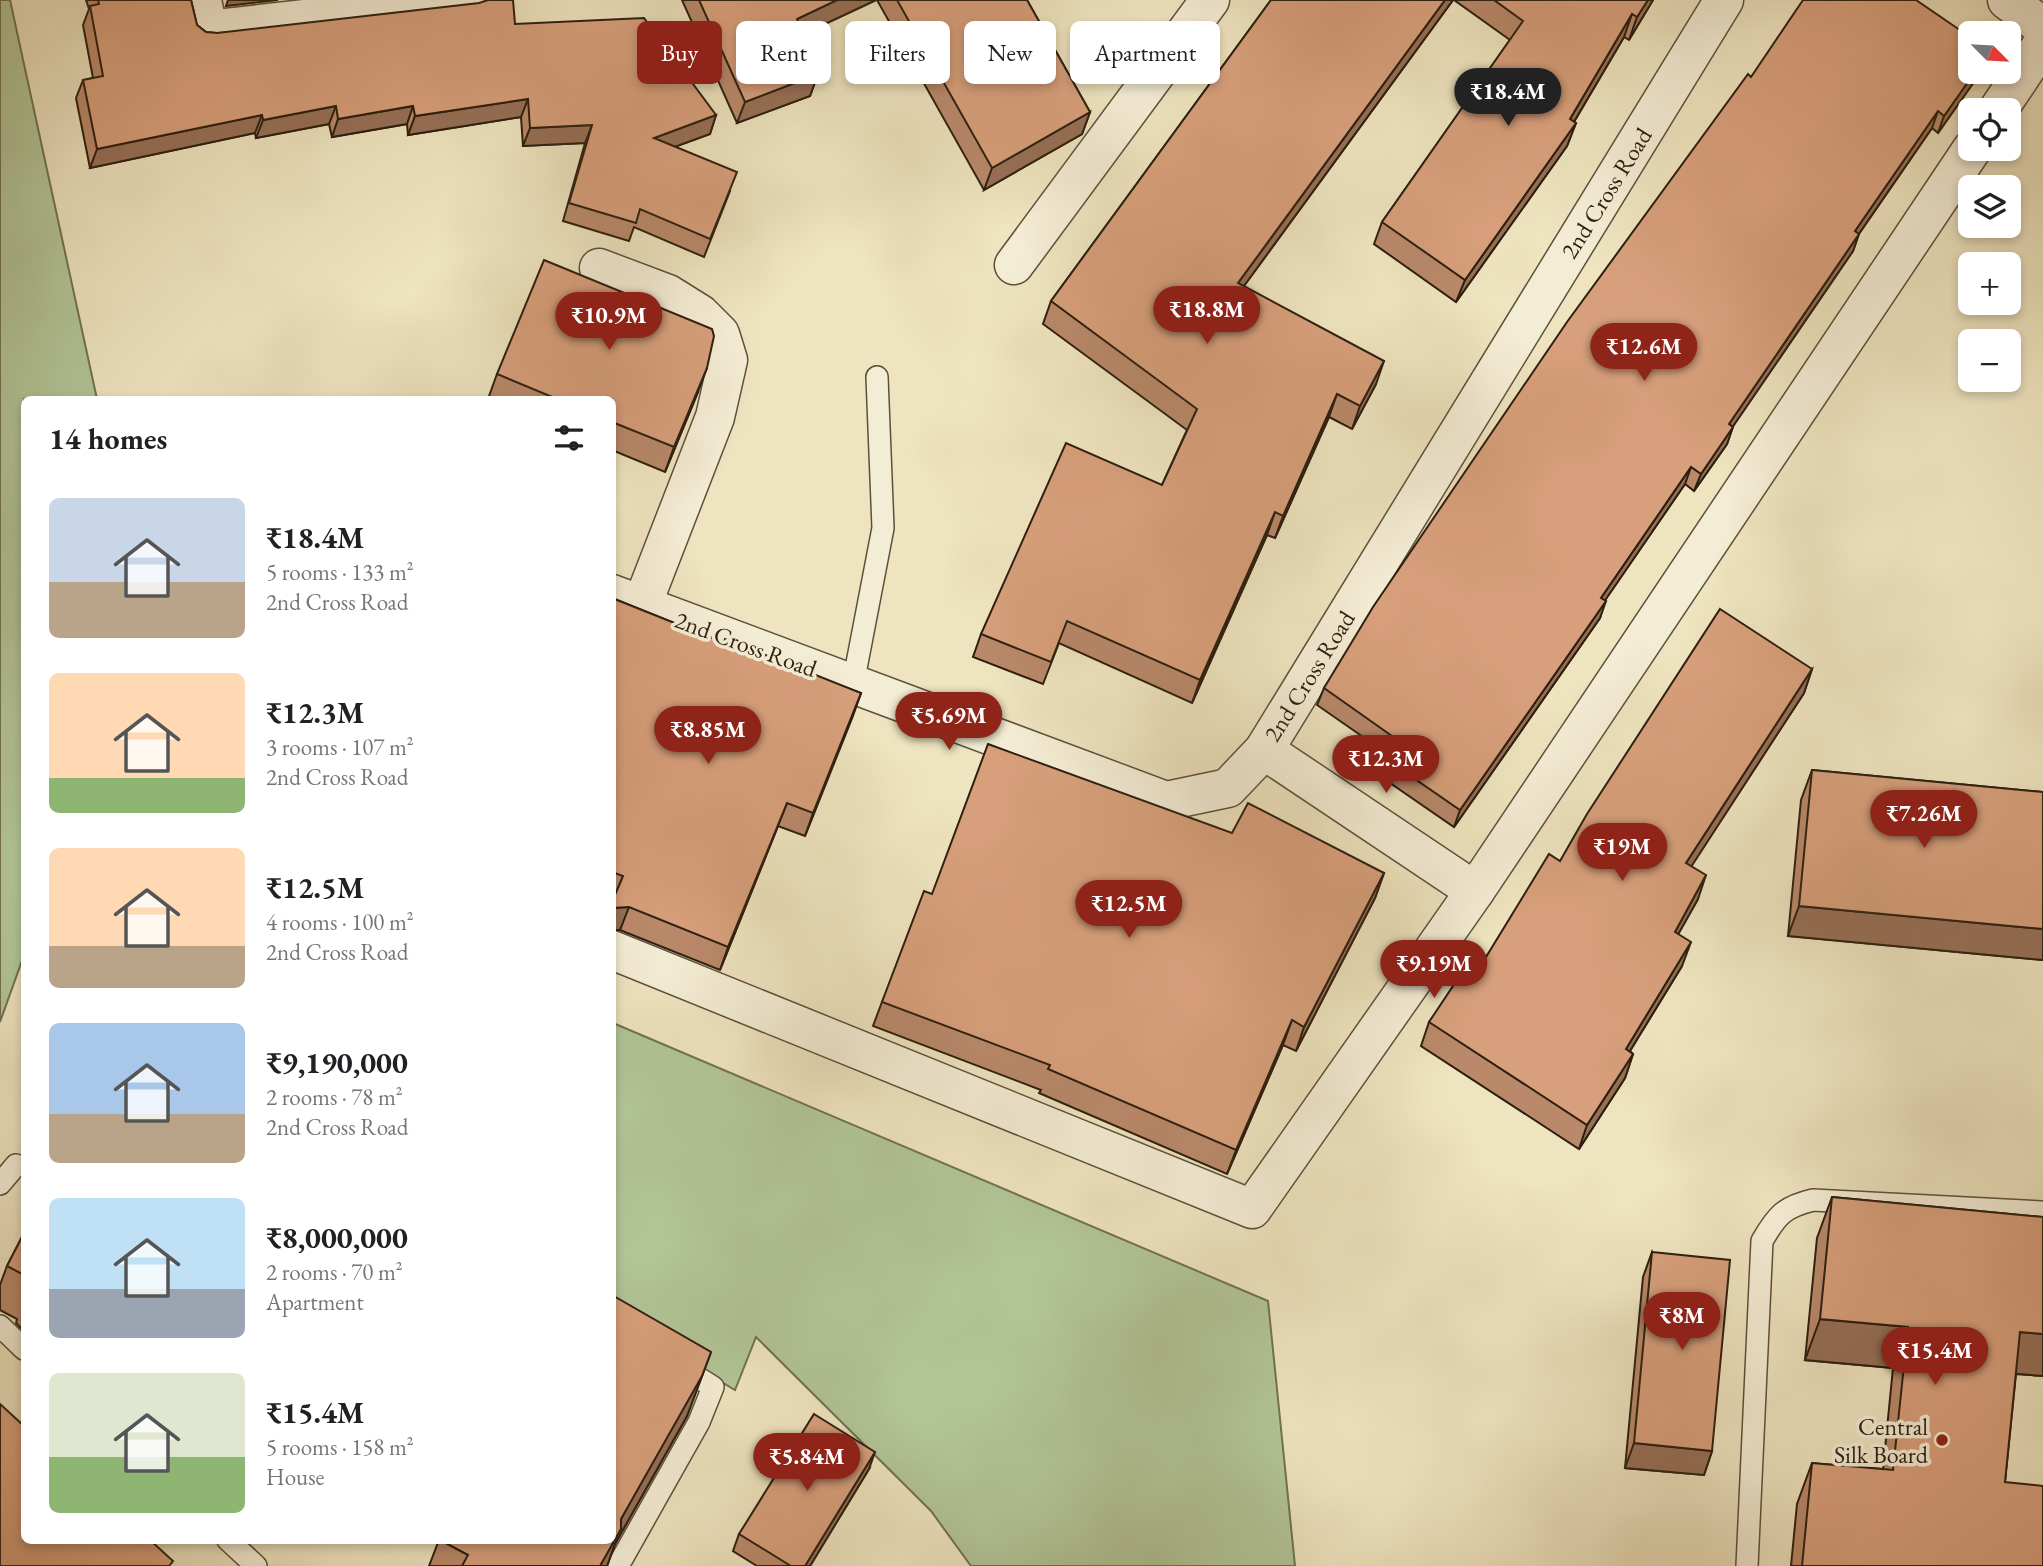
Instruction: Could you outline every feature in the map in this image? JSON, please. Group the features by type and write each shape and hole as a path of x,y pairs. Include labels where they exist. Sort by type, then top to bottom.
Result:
{"street":[{"path":"202,0 208,30 470,0"},
{"path":"1014,265 1210,0"},
{"name":"2nd Cross Road","path":"627,600 1166,801 1228,788 1264,750 1724,0"},
{"path":"2007,0 2043,27"},
{"path":"2006,98 2043,43"},
{"path":"616,952 1252,1209 1475,891 1964,161"},
{"path":"599,268 668,294 701,314 720,334 728,360 715,417 627,600"},
{"path":"1264,750 1475,891"}],"lane":[{"path":"853,684 883,528 877,377"},
{"path":"0,1184 16,1166"},
{"path":"1746,1566 1762,1241 1773,1222 1789,1206 1813,1200 2043,1212"},
{"path":"0,1326 21,1346"},
{"path":"618,1566 699,1422 713,1387 656,1352"},
{"path":"232,1544 256,1566"}],"green space":[{"path":"0,0 10,0 96,396 21,396 21,963 0,1022"},
{"path":"616,1024 1268,1301 1295,1566 971,1566 931,1511 756,1337 735,1390 616,1319"}],"building":[{"path":"98,0 191,0 197,25 206,32 217,33 488,0 513,0 515,24 644,18 646,21 637,21 637,84 693,84 716,115 654,138 737,172 710,239 640,209 636,223 569,203 592,125 530,128 528,99 415,116 413,106 338,119 336,106 263,120 262,115 97,149 83,80 103,76 90,6 99,4"},
{"path":"699,0 837,0 797,19 798,21 736,21 736,82 722,51 722,21 708,21"},
{"path":"897,0 1027,0 1039,21 964,21 964,84 1056,84 1056,52 1070,76 1070,84 1074,84 1090,112 992,168 944,84 950,84 950,21 909,21"},
{"path":"1271,0 1445,0 1238,283 1384,361 1360,406 1337,394 1283,516 1275,512 1200,680 1067,621 1051,662 981,634 1066,443 1162,485 1197,409 1051,301 1210,84 1220,84 1220,70"},
{"path":"1494,0 1648,0 1637,17 1632,14 1570,119 1576,123 1465,280 1382,222 1523,21"},
{"path":"1803,0 1916,0 1958,29 1958,84 1967,84 1944,116 1938,111 1855,231 1859,234 1729,424 1733,427 1701,474 1691,467 1601,598 1606,601 1460,810 1386,759 1399,741 1324,688 1373,607 1567,322 1748,74 1751,77"},
{"path":"737,84 792,84 745,102"},
{"path":"544,260 712,329 714,336 707,368 674,447 616,424 616,396 550,396 497,374"},
{"path":"616,600 861,693 813,813 787,803 728,947 629,907 616,908 616,893 623,876 616,873"},
{"path":"1720,609 1812,669 1686,863 1706,875 1675,932 1691,942 1626,1049 1633,1054 1587,1125 1429,1022 1477,950 1486,957 1549,854 1560,861 1587,814"},
{"path":"988,744 1232,833 1248,803 1384,873 1304,1027 1292,1020 1236,1150 1048,1069 1050,1065 882,1002 924,891 932,894"},
{"path":"1812,770 2043,792 2043,929 1799,906"},
{"name":"Central Silk Board","path":"1832,1197 2043,1217 2043,1334 2020,1332 2005,1482 2043,1486 2043,1566 1802,1566 1812,1463 1893,1470 1908,1327 1820,1319"},
{"path":"21,1239 21,1273 7,1266"},
{"path":"1652,1252 1730,1260 1712,1451 1634,1443"},
{"path":"616,1297 711,1352 702,1376 621,1519 621,1529 616,1538"},
{"path":"0,1404 21,1423 21,1544 154,1544 173,1561 169,1566 0,1566"},
{"path":"814,1414 875,1452 805,1566 791,1566 739,1534"},
{"path":"447,1544 612,1544 600,1566 462,1566 468,1555"}],"place":[{"name":"Central Silk Board","path":"1942,1440"}]}
